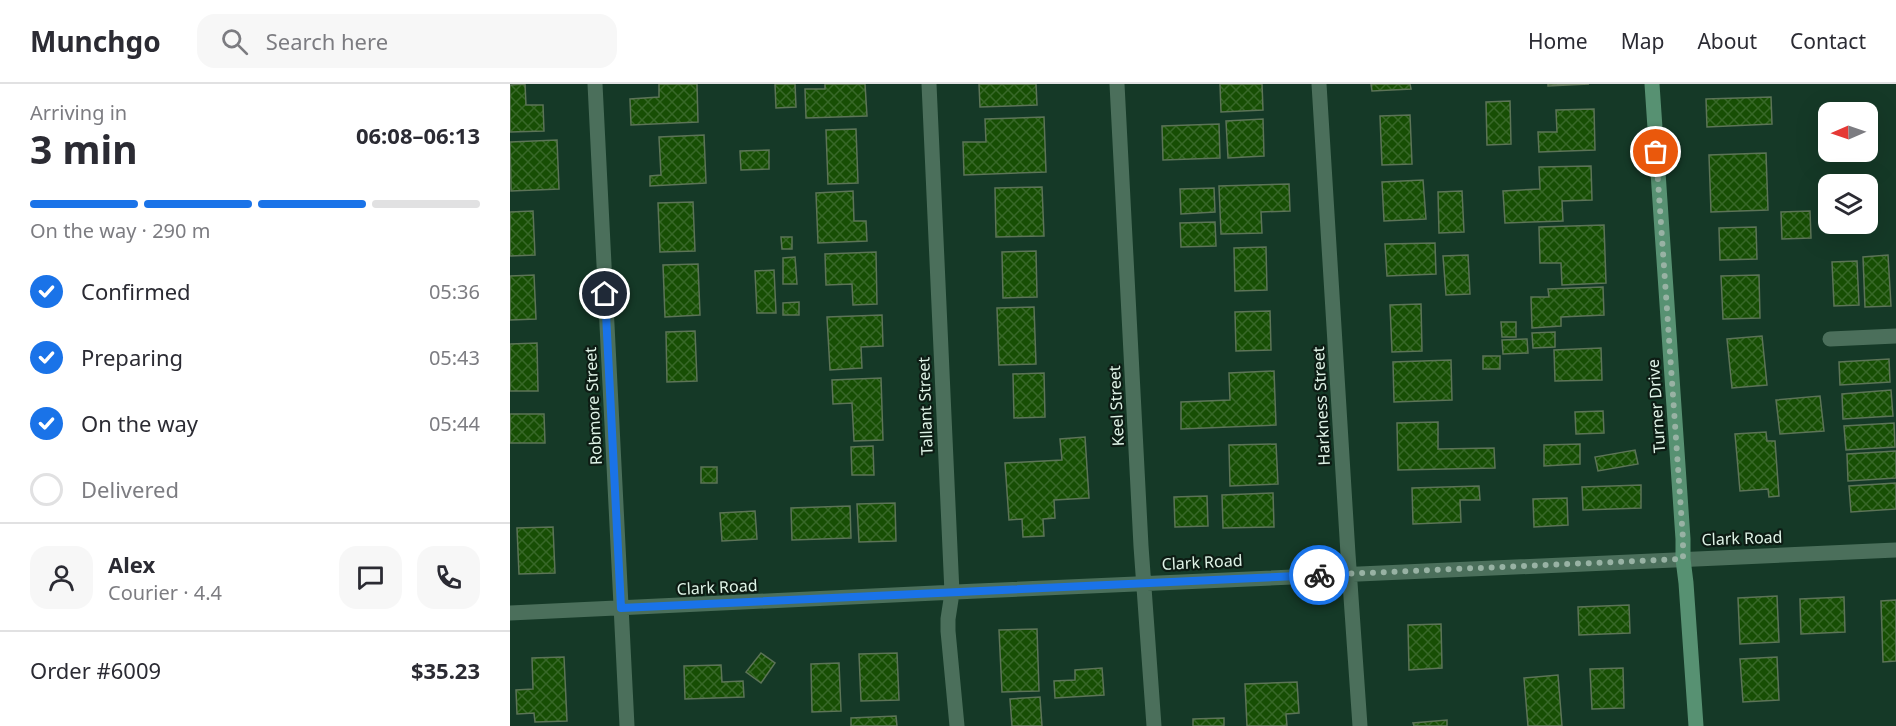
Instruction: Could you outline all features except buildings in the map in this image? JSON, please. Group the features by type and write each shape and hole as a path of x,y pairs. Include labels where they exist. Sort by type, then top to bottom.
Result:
{"street":[{"name":"Robmore Street","path":"595,84 627,726"},
{"name":"Tallant Street","path":"930,84 952,593 948,619 957,726"},
{"name":"Keel Street","path":"1117,84 1154,726"},
{"name":"Harkness Street","path":"1319,84 1360,726"},
{"name":"Turner Drive","path":"1652,84 1696,726"},
{"path":"1830,339 1896,336"},
{"name":"Clark Road","path":"510,613 1349,573 1896,550"}],"way so far":[{"path":"1319,575 1683,559 1656,152"}],"route":[{"path":"605,294 621,608 660,608 1319,575"}]}
